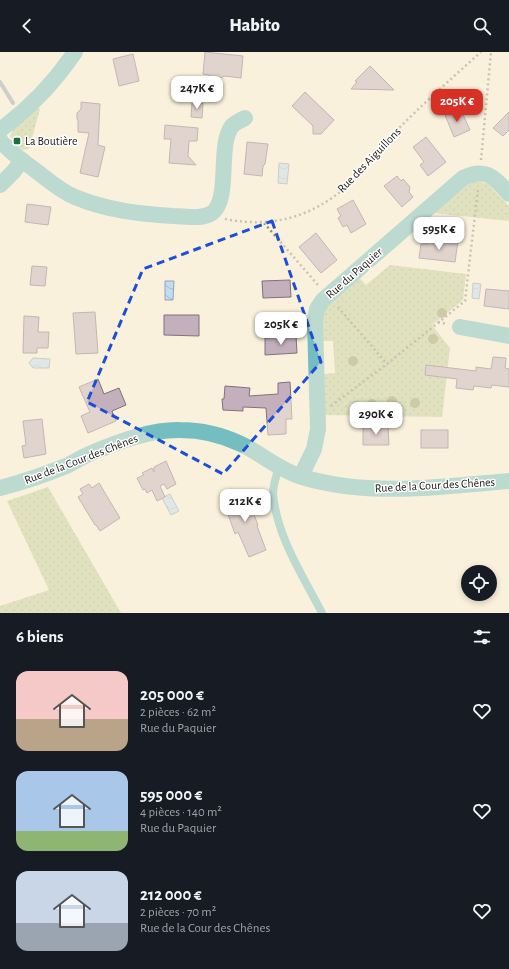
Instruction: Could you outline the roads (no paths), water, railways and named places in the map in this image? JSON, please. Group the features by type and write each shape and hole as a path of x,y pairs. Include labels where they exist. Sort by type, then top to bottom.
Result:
{"street":[{"path":"0,130 36,100 50,85 74,52"},
{"path":"0,140 7,148 22,160 75,197 134,213 200,217 212,213 220,204 227,138 232,125 245,118"},
{"path":"0,185 14,171 22,160"},
{"name":"Rue du Paquier","path":"301,476 314,449 317,434 318,415 315,327 317,309 327,295 463,178 471,174 480,173 491,176 509,194"},
{"path":"460,327 509,336"},
{"name":"Rue de la Cour des Chênes","path":"0,488 45,475 86,455 118,443 162,430 179,429 215,434 242,444 279,467 316,481 348,486 395,489 509,481"}],"lane":[{"path":"279,467 273,493 280,526 291,553 322,613"}],"water":[{"path":"279,163 289,164 287,184 278,183"},
{"path":"165,281 174,281 173,300 165,300"},
{"path":"473,283 481,284 479,299 472,298"},
{"path":"33,358 50,359 49,368 33,368 29,363"},
{"path":"170,494 179,511 171,515 162,498"}],"waterway":[{"path":"0,82 13,103"}],"place":[{"name":"La Boutière","path":"17,141"}]}
